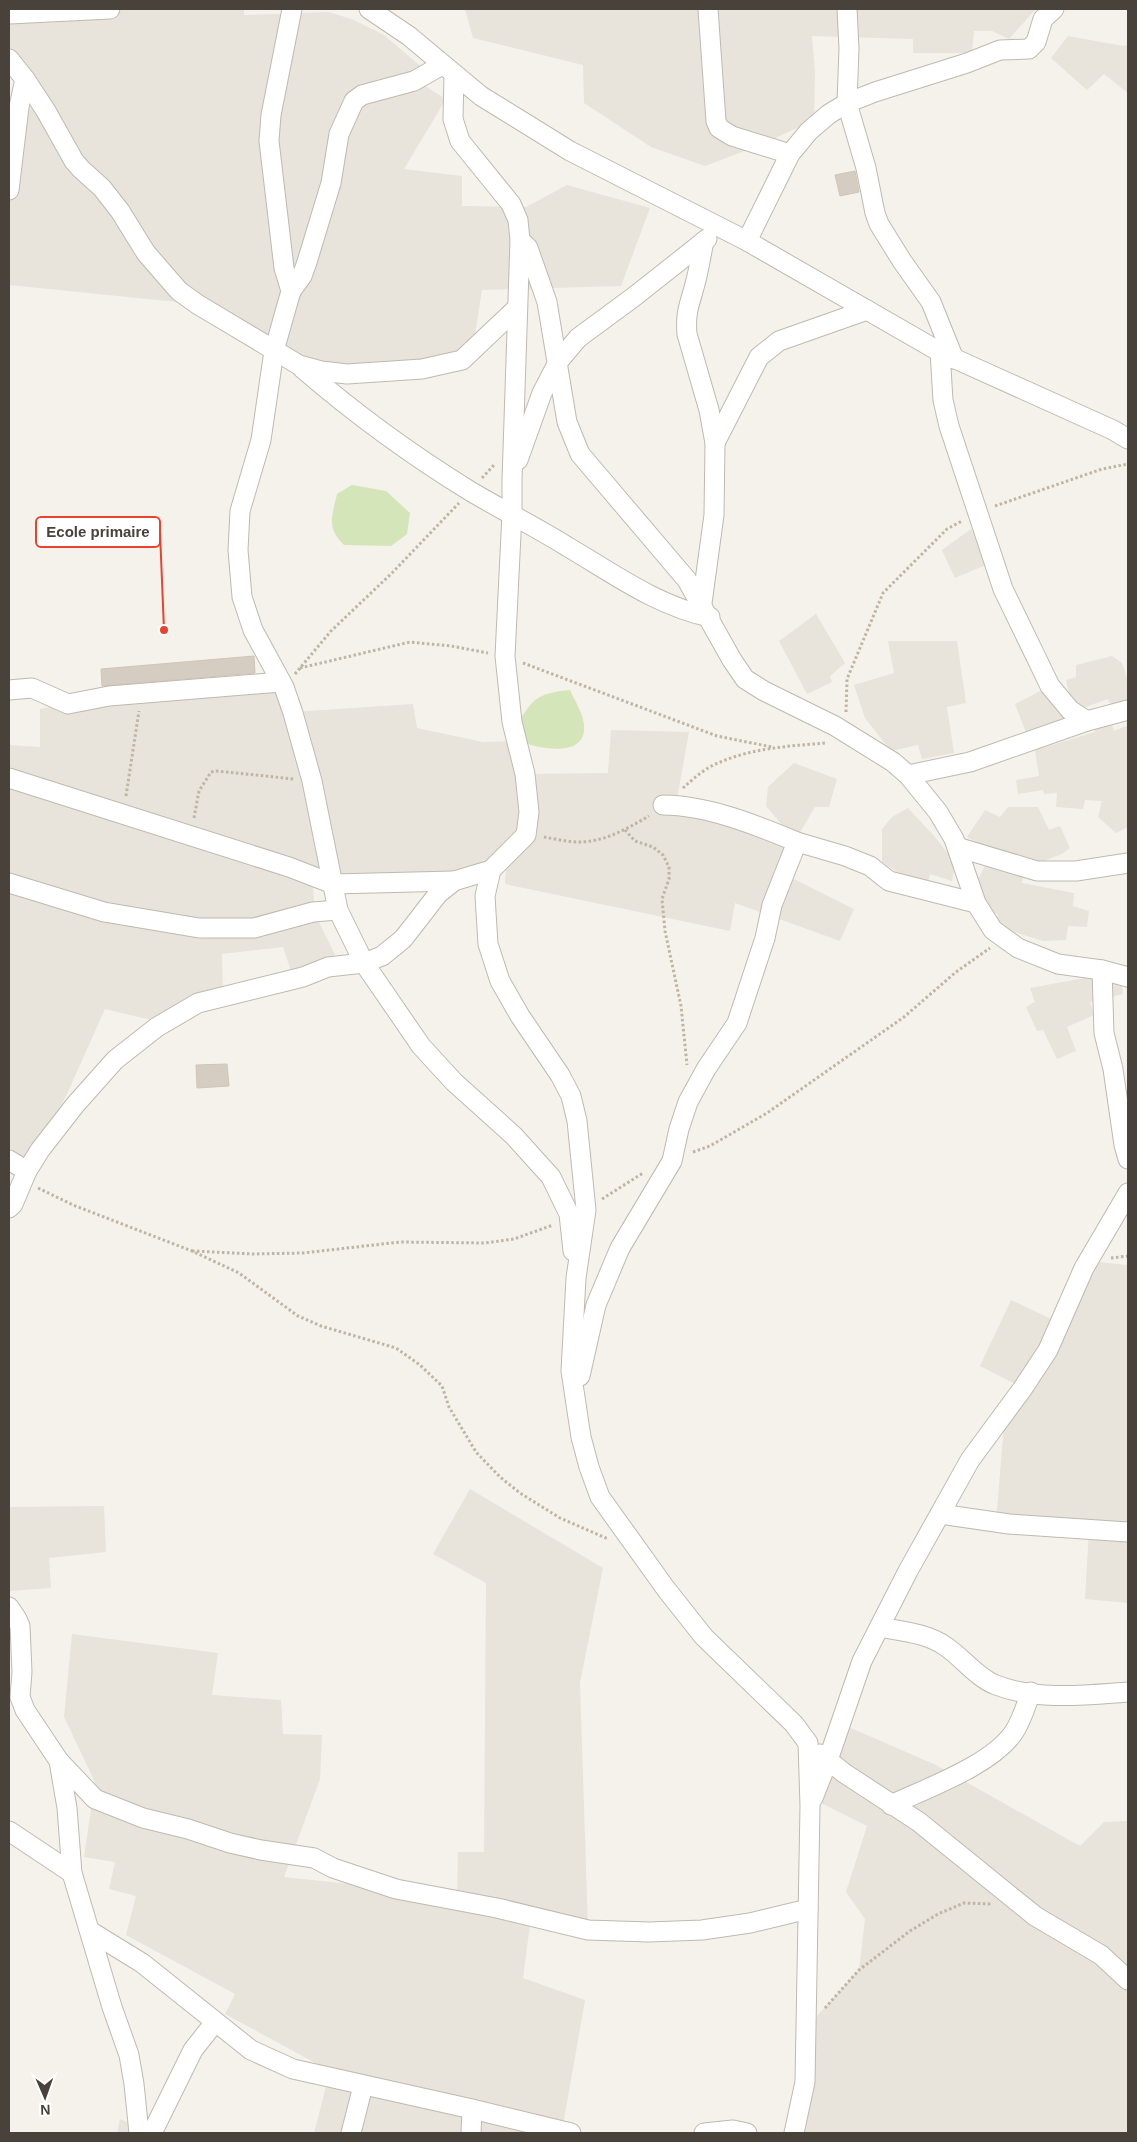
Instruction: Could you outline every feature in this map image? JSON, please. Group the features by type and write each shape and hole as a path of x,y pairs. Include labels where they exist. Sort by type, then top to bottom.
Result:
{"street":[{"path":"9,14 110,9"},
{"path":"291,292 284,268 269,141 272,115 292,9"},
{"path":"368,9 402,30 480,96 570,151 747,241 947,356 1123,432"},
{"path":"708,9 716,121 719,128 732,136 790,154"},
{"path":"847,9 849,48 847,103 866,168 879,224 931,302 947,356 943,400 949,426 976,513 1003,589 1050,686 1070,710 1087,722"},
{"path":"747,241 790,154 818,122 847,103 875,92 967,63 1000,50 1028,49 1036,42 1043,19 1054,9"},
{"path":"9,59 25,79 74,161 102,188 146,253 179,291 197,304 299,365 339,400 406,449 470,491 512,514 635,589 693,614 706,610"},
{"path":"448,70 414,82 362,94 354,101 339,134 331,183 302,276 291,292 274,351 261,440 240,511 238,550 242,597 253,630 282,685 301,735 338,910 364,963 421,1046 454,1082 514,1136 551,1177 578,1214"},
{"path":"448,70 453,119 460,141 510,204 518,220 520,240 516,308 517,363 505,656 512,722 525,774 529,812 526,835 492,870 485,896 488,944 500,981 520,1016 572,1096 577,1121 578,1214 571,1371 587,1459 600,1497 666,1589 704,1637 794,1724 808,1743 844,1773 919,1822 1035,1916 1101,1954 1128,1980"},
{"path":"9,190 25,79"},
{"path":"512,480 542,393 558,362 578,338 635,296 719,227"},
{"path":"520,240 528,248 547,302 567,422 580,454 688,580 732,660 746,678 764,691 843,731 893,762 908,775 938,812 956,847 976,902 993,930 1018,948 1058,964 1102,970 1128,977"},
{"path":"704,241 695,284 686,310 686,322 687,334 709,410 715,443 714,515 706,610"},
{"path":"299,365 321,371 347,374 422,369 462,360 516,308"},
{"path":"715,443 759,357 768,348 787,338 867,310"},
{"path":"9,690 32,688 68,704 109,696 142,693 282,685"},
{"path":"908,775 970,762 1128,710"},
{"path":"9,778 289,867 333,884 454,881 492,870"},
{"path":"663,805 676,805 747,821 797,842 846,856 870,866 889,881 976,902"},
{"path":"576,1402 587,1339 596,1305 620,1248 672,1161 679,1129 688,1102 706,1069 737,1023 765,938 772,904 797,842"},
{"path":"956,847 1037,871 1076,871 1128,863"},
{"path":"9,1208 13,1204 25,1175 40,1150 115,1060 157,1027 183,1010 198,1003 303,977 328,967 364,963 382,956 403,939 438,894 454,881"},
{"path":"9,883 104,912 199,928 254,928 313,912 338,910"},
{"path":"1102,970 1104,1033 1113,1069 1124,1145 1128,1159"},
{"path":"9,1160 25,1175"},
{"path":"810,1806 859,1669 908,1571 970,1460 1023,1388 1048,1350 1084,1268 1128,1193"},
{"path":"940,1514 1008,1524 1128,1532"},
{"path":"9,1607 18,1619 20,1626 22,1672 20,1697 25,1710 59,1761 95,1799 143,1818 188,1829 238,1845 314,1858 333,1868 396,1889 497,1908 588,1930 649,1932 702,1930 750,1923 808,1909"},
{"path":"880,1627 918,1634 944,1644 995,1685 1031,1692 1080,1696 1128,1692"},
{"path":"891,1805 969,1769 1000,1747 1016,1730 1031,1692"},
{"path":"794,2133 805,2082 810,1806 808,1743"},
{"path":"59,1761 67,1808 72,1873 112,2007 129,2054 139,2133"},
{"path":"9,1831 72,1873"},
{"path":"90,1931 142,1964 252,2050 293,2069 572,2133"},
{"path":"152,2133 193,2050 215,2022"},
{"path":"351,2133 363,2086"},
{"path":"471,2133 472,2109"},
{"path":"704,2133 733,2130 747,2133"}],"path":[{"path":"282,685 300,668 332,631 392,573 513,445"},
{"path":"526,835 579,842 600,840 625,830 653,814 698,775 716,763 748,752 831,742 843,731 848,703 847,679 883,594 947,528 976,513 1102,470 1128,464"},
{"path":"300,668 410,642 452,646 505,656 717,736 775,748"},
{"path":"123,814 142,693"},
{"path":"190,836 199,791 211,772 312,781"},
{"path":"625,830 635,841 653,847 663,855 669,867 669,879 662,899 664,923 681,1006 688,1102"},
{"path":"192,1251 253,1254 303,1253 400,1242 485,1243 514,1240 578,1214 633,1178 710,1146 768,1113 904,1017 956,972 1004,938"},
{"path":"25,1175 47,1193 73,1205 192,1251 239,1273 298,1316 321,1326 396,1348 442,1386 450,1406 476,1452 500,1477 560,1518 613,1541"},
{"path":"806,2028 859,1970 910,1931 938,1914 964,1903 987,1903 997,1906"}],"shaded area":[{"path":"9,9 244,9 244,15 329,12 354,20 384,35 425,70 420,83 446,99 404,169 462,176 462,206 526,207 567,185 650,208 621,286 482,290 472,353 462,360 321,371 197,304 9,285 9,168 22,115 40,101 21,72 9,74"},
{"path":"465,9 1036,9 1009,39 992,31 974,31 972,53 913,53 913,39 812,36 815,71 814,124 799,127 763,144 705,166 651,147 584,103 583,65 473,38"},
{"path":"1068,36 1123,46 1128,45 1128,93 1104,74 1087,90 1051,58"},
{"path":"971,529 988,564 955,578 942,550"},
{"path":"816,614 845,663 830,676 832,682 807,694 779,641"},
{"path":"888,641 957,641 966,703 947,707 954,753 922,759 918,745 891,751 865,718 854,685 894,673"},
{"path":"1112,656 1122,663 1128,681 1128,701 1111,706 1108,699 1083,708 1069,693 1066,680 1076,677 1076,665"},
{"path":"281,682 293,712 413,704 417,728 483,742 519,741 525,774 608,773 611,730 689,732 676,805 797,842 784,874 854,909 840,941 735,903 730,931 505,884 507,855 454,881 312,876 315,914 335,955 291,971 283,947 222,954 223,996 164,1023 105,1009 67,1094 33,1158 9,1157 9,745 40,747 40,709 109,696"},
{"path":"1044,689 1052,697 1065,721 1027,735 1015,704"},
{"path":"1111,722 1114,731 1128,725 1128,827 1116,833 1098,817 1102,801 1085,800 1083,809 1056,807 1057,793 1044,794 1043,790 1018,794 1016,780 1039,776 1035,750 1095,732 1093,724"},
{"path":"794,763 837,779 829,807 815,807 799,834 783,826 766,806 768,787"},
{"path":"1008,807 1038,807 1049,830 1060,826 1070,848 1062,854 1041,862 997,854 967,837 985,810 1000,817"},
{"path":"908,808 935,837 955,863 952,881 930,874 928,882 910,880 882,862 882,829 892,817"},
{"path":"987,861 1023,873 1022,883 1074,893 1073,906 1089,911 1087,927 1068,926 1066,940 1043,941 1014,932 996,921 998,915 985,907 974,888"},
{"path":"1095,976 1121,981 1123,994 1090,1002 1094,1015 1067,1027 1076,1051 1057,1059 1043,1030 1037,1031 1026,1007 1035,1002 1030,988"},
{"path":"1088,1261 1128,1265 1128,1603 1085,1599 1089,1530 996,1522 1005,1413 1023,1388 980,1366 1011,1300 1060,1323"},
{"path":"470,1489 603,1568 580,1683 588,1930 531,1917 523,1978 585,2000 562,2131 571,2133 314,2133 330,2071 225,2014 235,1994 126,1935 136,1896 109,1889 115,1862 84,1857 95,1782 64,1717 72,1634 218,1653 212,1695 281,1700 283,1734 322,1735 320,1779 284,1877 396,1889 457,1900 458,1852 484,1852 486,1583 433,1554"},
{"path":"104,1506 106,1552 49,1558 51,1588 9,1591 9,1507"},
{"path":"844,1725 936,1765 1080,1846 1104,1822 1128,1821 1128,2133 794,2133 806,2028 859,1970 865,1919 846,1892 867,1826 821,1803"},
{"path":"120,2119 154,2133 117,2133"}],"green space":[{"path":"352,485 386,491 410,513 407,534 391,546 344,545 335,533 332,515 337,494"},
{"path":"570,690 580,710 584,726 581,739 575,745 557,749 519,741 516,722 532,703 545,695"}],"building":[{"path":"855,171 859,192 840,196 835,175"},
{"path":"254,656 255,673 102,686 101,669"},
{"path":"227,1064 229,1086 197,1088 196,1065"}],"place":[{"name":"Ecole primaire","path":"164,630"}]}
